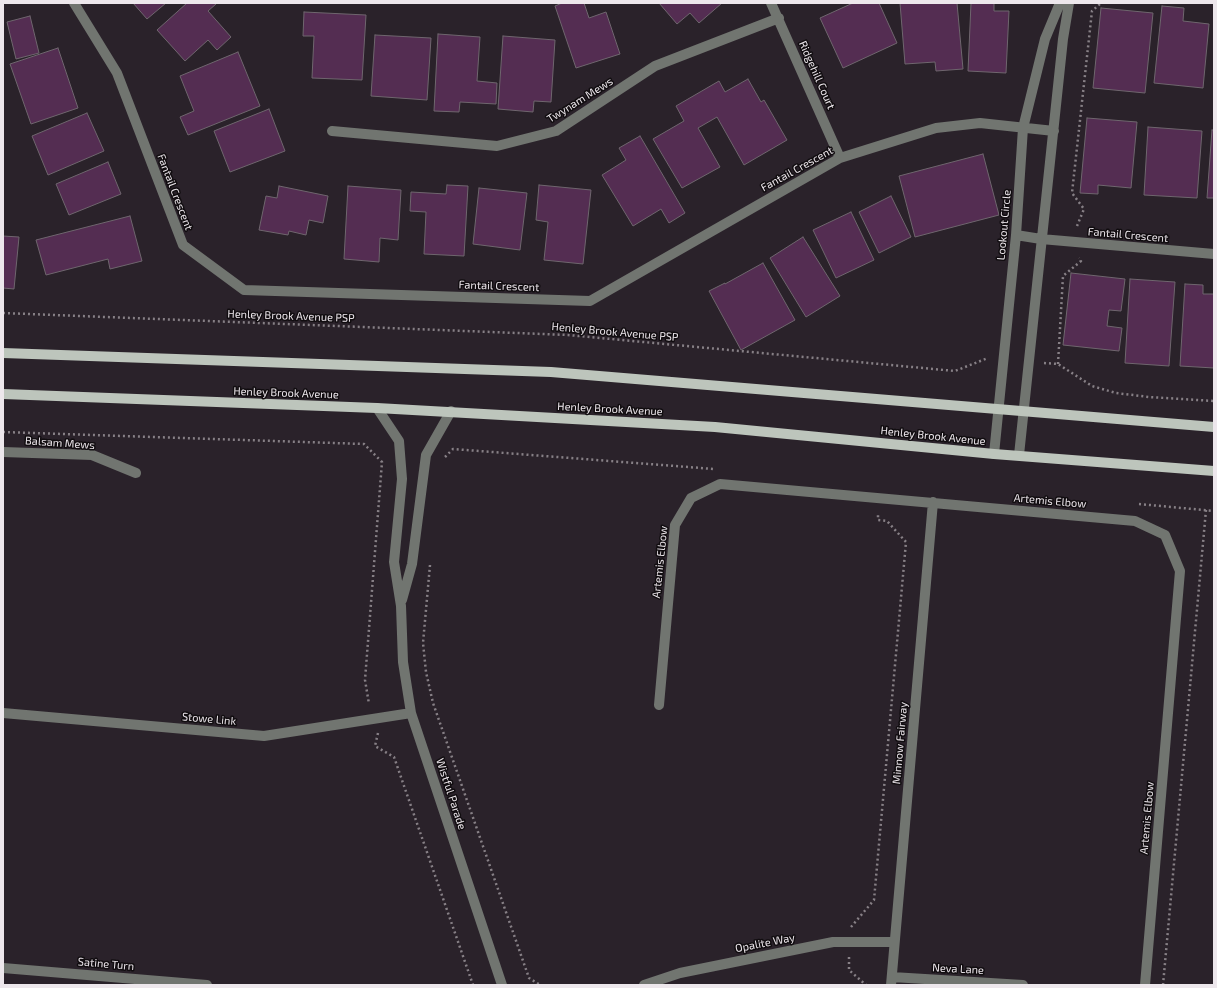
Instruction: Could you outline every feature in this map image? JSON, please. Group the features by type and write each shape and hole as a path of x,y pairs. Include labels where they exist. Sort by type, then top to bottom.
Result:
{"main road":[{"path":"3,353 550,372 1214,428"},
{"name":"Henley Brook Avenue","path":"3,394 451,411 715,427 994,454 1214,471"}],"street":[{"name":"Fantail Crescent","path":"74,3 117,73 183,246 244,290 590,301 840,158 936,128 980,123 1054,131"},
{"name":"Ridgehill Court","path":"771,3 779,18 840,158"},
{"name":"Lookout Circle","path":"994,454 1016,235 1023,128 1045,39 1060,3"},
{"path":"1019,456 1041,239 1068,3"},
{"name":"Twynam Mews","path":"332,131 497,146 556,131 654,66 779,18"},
{"name":"Fantail Crescent","path":"1016,235 1041,239 1214,254"},
{"name":"Wistful Parade","path":"377,408 399,441 402,479 394,562 401,606 403,662 411,713 502,985"},
{"name":"Wistful Parade","path":"401,606 412,564 426,455 451,411"},
{"name":"Balsam Mews","path":"3,452 92,455 136,473"},
{"name":"Artemis Elbow","path":"659,705 675,525 691,498 720,484 1135,521 1165,535 1180,571 1145,985"},
{"name":"Minnow Fairway","path":"891,981 933,502"},
{"name":"Stowe Link","path":"3,713 264,736 411,713"},
{"name":"Opalite Way","path":"644,985 680,973 833,942 894,942"},
{"name":"Satine Turn","path":"3,968 207,985"},
{"name":"Neva Lane","path":"891,981 1024,985"}],"path":[{"path":"1058,364 1063,276 1081,261 1075,250 1077,227 1084,209 1072,193 1092,10 1101,3"},
{"name":"Henley Brook Avenue PSP","path":"3,313 568,335 956,371 986,358 1004,359"},
{"path":"1029,361 1058,364 1092,386 1116,394 1214,401"},
{"path":"3,432 364,444 382,462 366,680 368,701 378,732 375,746 394,757 473,985"},
{"path":"382,462 393,458 400,459"},
{"path":"866,985 849,970 850,927 874,900 906,542 887,521 878,520 880,498"},
{"path":"1163,985 1206,510"},
{"path":"430,565 423,643 426,672 433,703 529,978 540,985"}],"building":[{"path":"133,3 166,3 147,19"},
{"path":"187,3 216,4 208,11 231,37 217,50 208,40 185,61 157,30"},
{"path":"562,3 584,3 589,18 606,12 620,54 576,68 555,6"},
{"path":"659,3 722,3 699,23 690,13 677,24"},
{"path":"853,3 879,3 897,43 843,68 820,18"},
{"path":"900,3 957,3 963,69 936,71 935,62 905,64"},
{"path":"971,3 994,3 994,11 1009,11 1006,73 968,71"},
{"path":"1162,6 1184,8 1183,21 1209,24 1203,88 1154,83"},
{"path":"1101,8 1153,13 1145,93 1093,88"},
{"path":"304,12 366,15 362,80 312,78 314,36 303,36"},
{"path":"30,16 39,53 16,59 7,22"},
{"path":"438,34 480,37 477,81 497,83 496,104 460,102 459,112 434,111"},
{"path":"375,35 431,38 427,100 371,96"},
{"path":"503,36 555,40 551,102 534,101 533,112 498,109"},
{"path":"58,48 78,108 31,124 10,64"},
{"path":"238,52 260,106 188,135 180,117 194,111 180,76"},
{"path":"748,79 761,102 764,100 787,140 744,165 717,117 698,128 720,167 682,188 653,139 684,121 676,106 719,81 725,92"},
{"path":"269,109 285,151 230,172 214,131"},
{"path":"87,113 104,151 48,175 32,136"},
{"path":"1087,118 1137,122 1131,188 1098,185 1098,194 1080,193"},
{"path":"1148,127 1202,131 1197,198 1144,195"},
{"path":"1212,130 1214,130 1214,198 1207,198"},
{"path":"640,136 685,213 669,223 661,209 633,226 602,175 626,160 619,148"},
{"path":"983,154 999,215 915,237 899,176"},
{"path":"108,162 121,194 69,215 56,184"},
{"path":"447,185 468,186 464,256 424,254 426,212 410,211 411,192 446,194"},
{"path":"539,185 591,190 583,264 544,260 548,222 536,220"},
{"path":"279,186 328,196 323,223 309,220 306,235 289,231 288,235 259,230 266,196 277,198"},
{"path":"348,186 401,190 398,240 380,238 379,262 344,259"},
{"path":"479,188 527,193 520,250 473,244"},
{"path":"891,196 911,237 879,253 859,212"},
{"path":"851,212 874,260 836,278 813,230"},
{"path":"130,216 142,261 110,269 108,259 46,275 36,240"},
{"path":"3,236 19,237 14,289 3,288"},
{"path":"803,237 840,296 806,317 770,258"},
{"path":"763,263 795,320 741,350 709,291"},
{"path":"1071,273 1125,279 1121,311 1109,310 1107,326 1122,328 1119,351 1063,345"},
{"path":"1130,279 1175,282 1169,366 1125,363"},
{"path":"1185,284 1203,285 1203,294 1214,294 1214,368 1180,366"}]}
